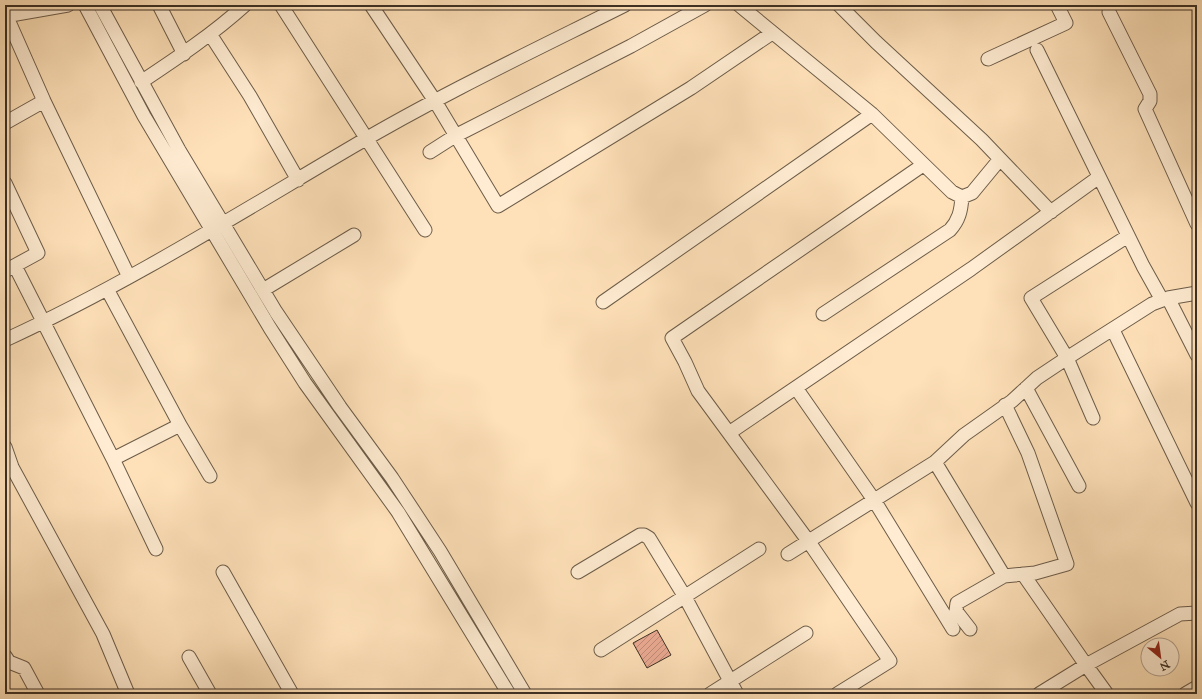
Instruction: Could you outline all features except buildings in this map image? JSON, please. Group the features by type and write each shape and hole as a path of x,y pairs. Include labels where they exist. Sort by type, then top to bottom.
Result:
{"street":[{"path":"68,5 6,15 44,101 129,277"},
{"path":"85,5 144,116 270,328 305,383 398,512 509,694"},
{"path":"100,5 179,150 263,290 340,407 392,478 430,536 525,694"},
{"path":"159,5 184,54"},
{"path":"141,82 184,54 245,5"},
{"path":"281,5 425,230"},
{"path":"371,5 435,101 498,206 691,88 772,33"},
{"path":"5,340 107,289 212,231 367,138 435,101 625,5"},
{"path":"739,5 872,114 952,192 962,197 972,193 1000,159"},
{"path":"839,5 1000,159 1051,212"},
{"path":"988,59 1066,23 1057,5"},
{"path":"430,152 455,136 702,6"},
{"path":"1109,12 1150,94 1150,101 1145,109 1197,224"},
{"path":"210,34 250,96 298,180"},
{"path":"1037,50 1128,236 1197,355"},
{"path":"5,123 44,101"},
{"path":"604,302 872,114"},
{"path":"837,694 890,661 809,542 698,391 686,362 672,338 923,165"},
{"path":"729,433 971,270 1099,177"},
{"path":"5,183 38,253 10,269 43,322 113,459 156,549"},
{"path":"823,314 950,230 956,223 960,214 962,197"},
{"path":"263,290 354,235"},
{"path":"1093,418 1067,358 1031,298 1128,236"},
{"path":"107,289 180,425 210,476"},
{"path":"788,554 935,462 964,435 1005,405 1037,378 1067,358 1152,304 1165,299 1197,292"},
{"path":"1113,330 1197,503"},
{"path":"796,388 874,500 953,629"},
{"path":"1026,388 1079,486"},
{"path":"970,629 956,610 957,603 1004,576 1023,574 1067,564 1028,453 1005,405"},
{"path":"113,459 180,425"},
{"path":"5,447 12,467 103,634 128,694"},
{"path":"935,462 1004,576"},
{"path":"578,572 640,535 644,535 649,538 685,597 733,688"},
{"path":"418,544 430,536"},
{"path":"601,650 759,549"},
{"path":"223,572 292,694"},
{"path":"1023,574 1106,694"},
{"path":"1039,694 1086,665 1180,614 1197,613"},
{"path":"710,694 733,688 806,633"},
{"path":"5,656 9,662 24,668 38,694"},
{"path":"189,657 210,694"},
{"path":"1185,694 1197,687"}]}
